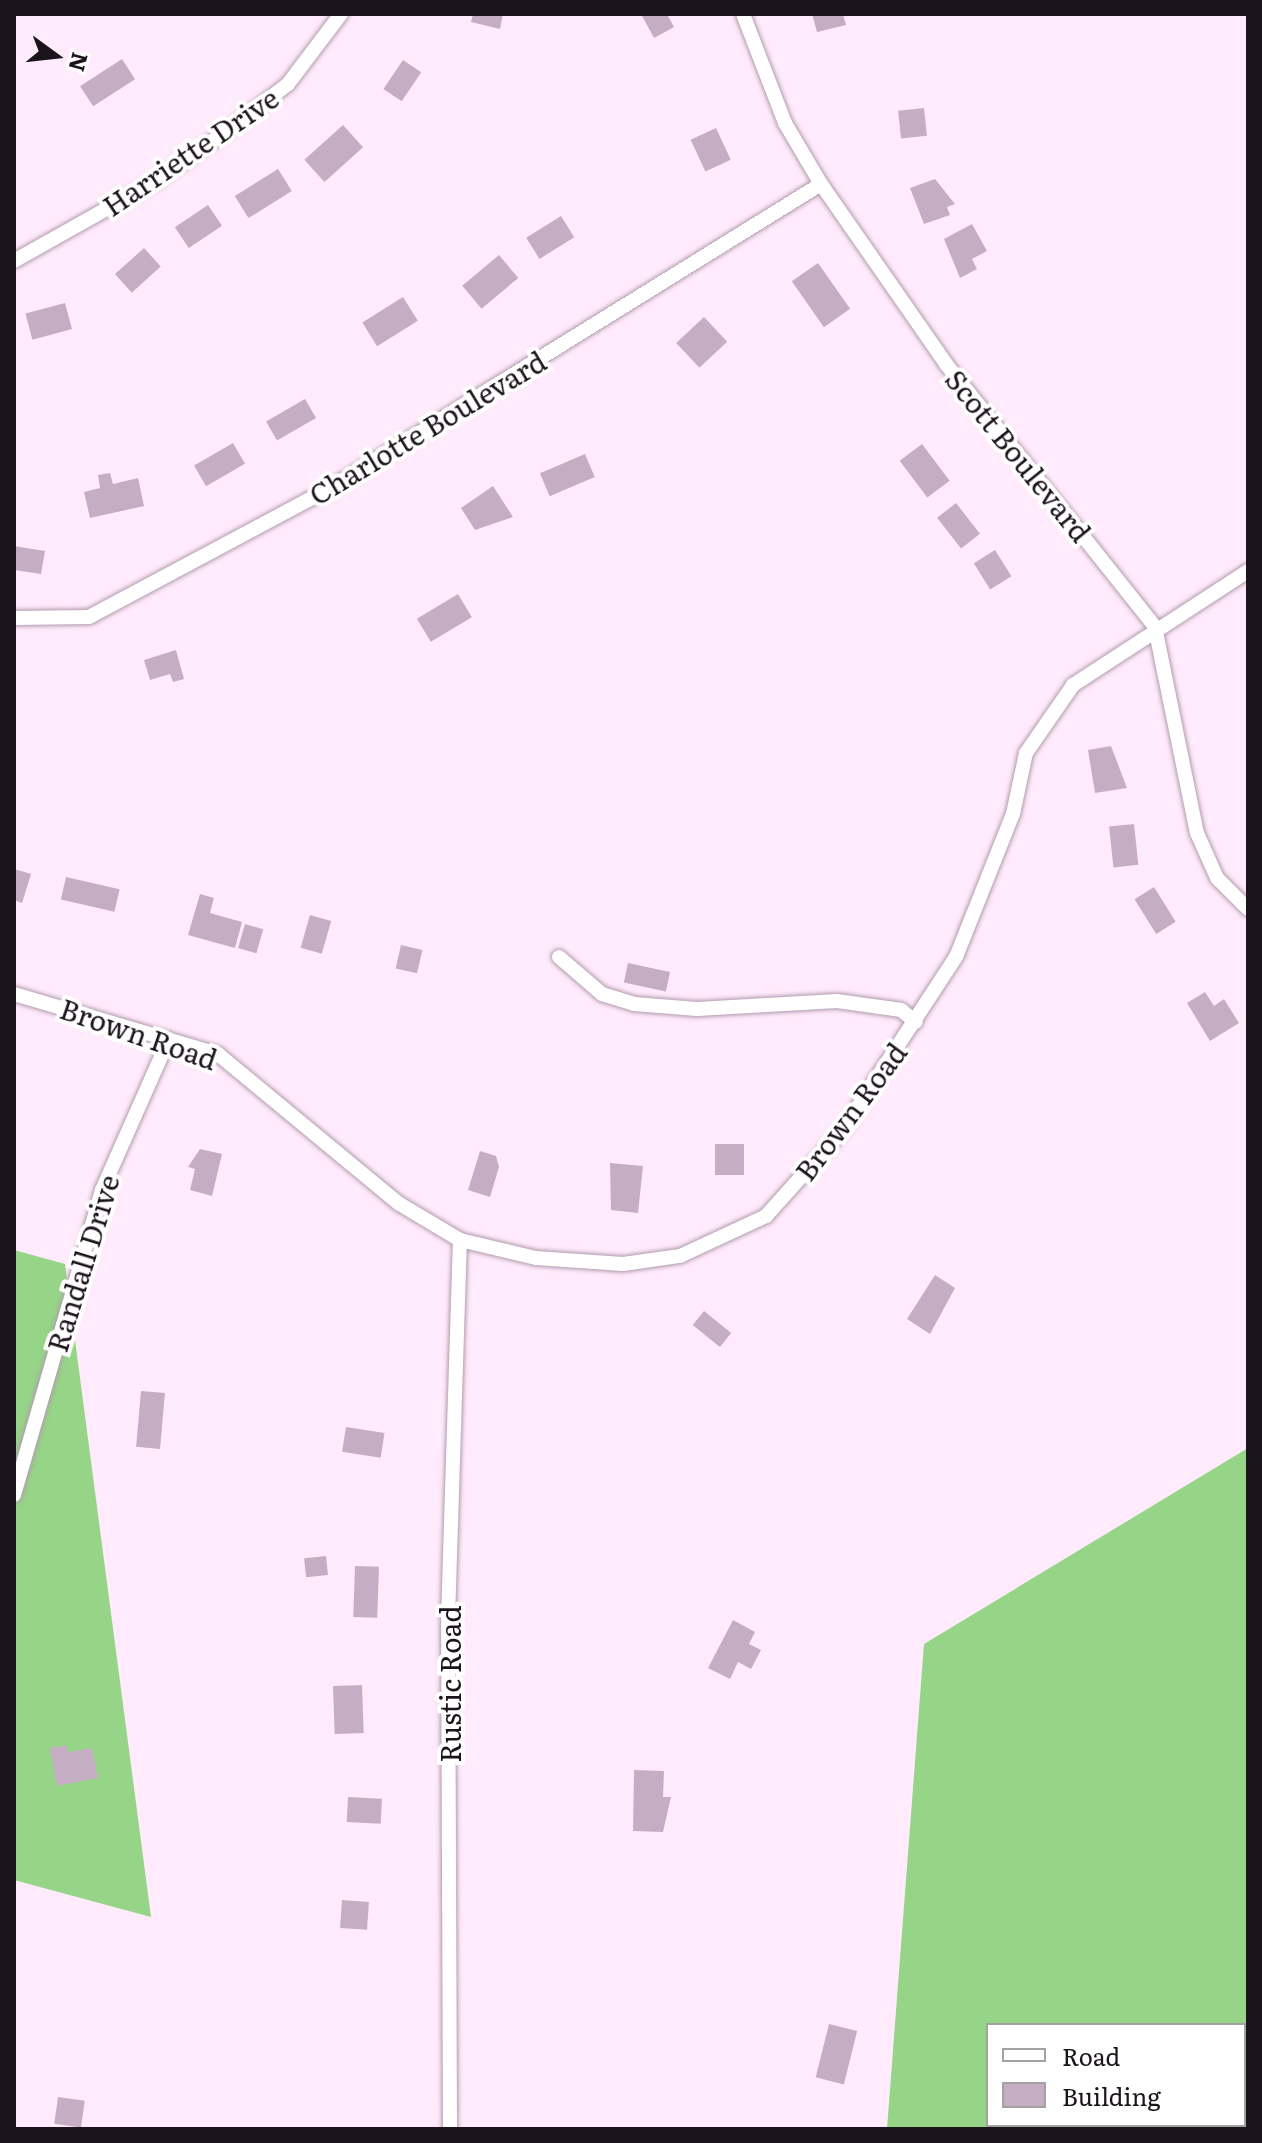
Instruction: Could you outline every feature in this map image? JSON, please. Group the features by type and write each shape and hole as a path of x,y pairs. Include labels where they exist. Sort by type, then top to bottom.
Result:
{"street":[{"name":"Harriette Drive","path":"14,261 156,181 245,117 288,84 341,14"},
{"name":"Scott Boulevard","path":"743,14 785,123 821,184 946,364 1155,627 1197,833 1217,878 1248,909"},
{"name":"Charlotte Boulevard","path":"14,618 89,617 332,487 821,184"},
{"name":"Brown Road","path":"14,994 218,1054 398,1203 460,1240 536,1258 623,1264 719,1242 766,1216 795,1185 842,1131 916,1022 956,957 1013,814 1026,753 1073,685 1155,627 1248,571"},
{"path":"559,957 602,994 634,1004 697,1009 837,1001 901,1010 916,1022"},
{"name":"Randall Drive","path":"14,1495 102,1190 169,1039"},
{"name":"Rustic Road","path":"450,2129 448,1619 460,1240"}],"green space":[{"path":"14,1250 65,1264 151,1917 14,1880"},
{"path":"1248,1448 1248,2129 887,2129 924,1644"}],"building":[{"path":"473,14 503,14 500,29 471,22"},
{"path":"641,14 667,14 674,27 654,38"},
{"path":"812,14 843,14 846,25 817,32"},
{"path":"122,59 135,79 93,106 80,86"},
{"path":"403,60 421,72 402,101 383,89"},
{"path":"924,108 927,136 901,139 898,111"},
{"path":"343,125 363,147 324,182 304,160"},
{"path":"716,128 731,160 705,172 691,140"},
{"path":"278,169 292,191 249,218 235,196"},
{"path":"935,179 955,204 947,207 950,215 924,224 910,188"},
{"path":"208,205 222,226 189,248 175,227"},
{"path":"561,216 574,237 539,259 526,238"},
{"path":"972,224 987,251 972,259 977,269 960,278 944,239"},
{"path":"144,248 161,267 132,293 115,274"},
{"path":"499,255 518,278 482,309 462,286"},
{"path":"818,263 850,309 824,327 792,281"},
{"path":"403,297 418,321 377,346 362,322"},
{"path":"65,303 72,329 32,340 25,314"},
{"path":"704,317 727,342 699,368 676,343"},
{"path":"305,399 316,418 277,441 266,422"},
{"path":"233,443 245,464 206,486 194,466"},
{"path":"922,444 950,481 927,498 900,461"},
{"path":"585,454 595,477 550,496 540,473"},
{"path":"110,473 113,484 138,478 144,506 90,518 84,492 100,488 98,475"},
{"path":"493,486 513,517 475,530 461,508"},
{"path":"956,503 980,534 961,549 937,518"},
{"path":"14,546 45,551 41,574 14,570"},
{"path":"995,550 1011,576 990,590 974,563"},
{"path":"458,594 472,617 431,642 417,619"},
{"path":"176,650 184,679 173,682 170,674 150,680 144,660"},
{"path":"1111,746 1127,788 1095,793 1088,750"},
{"path":"1134,824 1138,865 1113,867 1109,827"},
{"path":"14,869 31,874 22,903 14,900"},
{"path":"66,877 120,889 114,912 61,899"},
{"path":"1154,887 1176,922 1156,934 1134,899"},
{"path":"200,894 214,898 210,913 242,922 235,948 188,935"},
{"path":"310,915 331,921 322,954 301,948"},
{"path":"245,924 263,929 256,953 238,948"},
{"path":"401,945 422,950 417,973 396,968"},
{"path":"628,963 670,972 666,992 624,983"},
{"path":"1205,992 1214,1006 1224,999 1239,1023 1210,1041 1187,1003"},
{"path":"715,1144 744,1144 744,1175 715,1175"},
{"path":"200,1149 222,1154 212,1196 190,1190 195,1169 188,1167"},
{"path":"480,1151 496,1156 499,1167 490,1197 468,1190"},
{"path":"610,1163 643,1166 638,1213 611,1210"},
{"path":"935,1275 955,1288 930,1334 907,1319"},
{"path":"704,1311 731,1333 720,1347 693,1325"},
{"path":"141,1391 165,1393 160,1449 136,1447"},
{"path":"346,1427 385,1433 381,1458 342,1452"},
{"path":"326,1556 328,1575 306,1577 304,1558"},
{"path":"355,1566 379,1567 377,1618 353,1617"},
{"path":"733,1620 755,1632 749,1644 761,1650 751,1669 738,1662 730,1679 708,1668"},
{"path":"362,1685 364,1733 335,1734 333,1686"},
{"path":"66,1745 68,1752 92,1748 98,1778 57,1786 50,1748"},
{"path":"634,1770 664,1771 663,1797 671,1797 663,1832 633,1831"},
{"path":"348,1797 382,1799 381,1824 347,1822"},
{"path":"342,1900 369,1902 367,1930 340,1928"},
{"path":"829,2024 857,2031 844,2084 816,2077"},
{"path":"58,2097 85,2101 81,2127 54,2124"}]}
